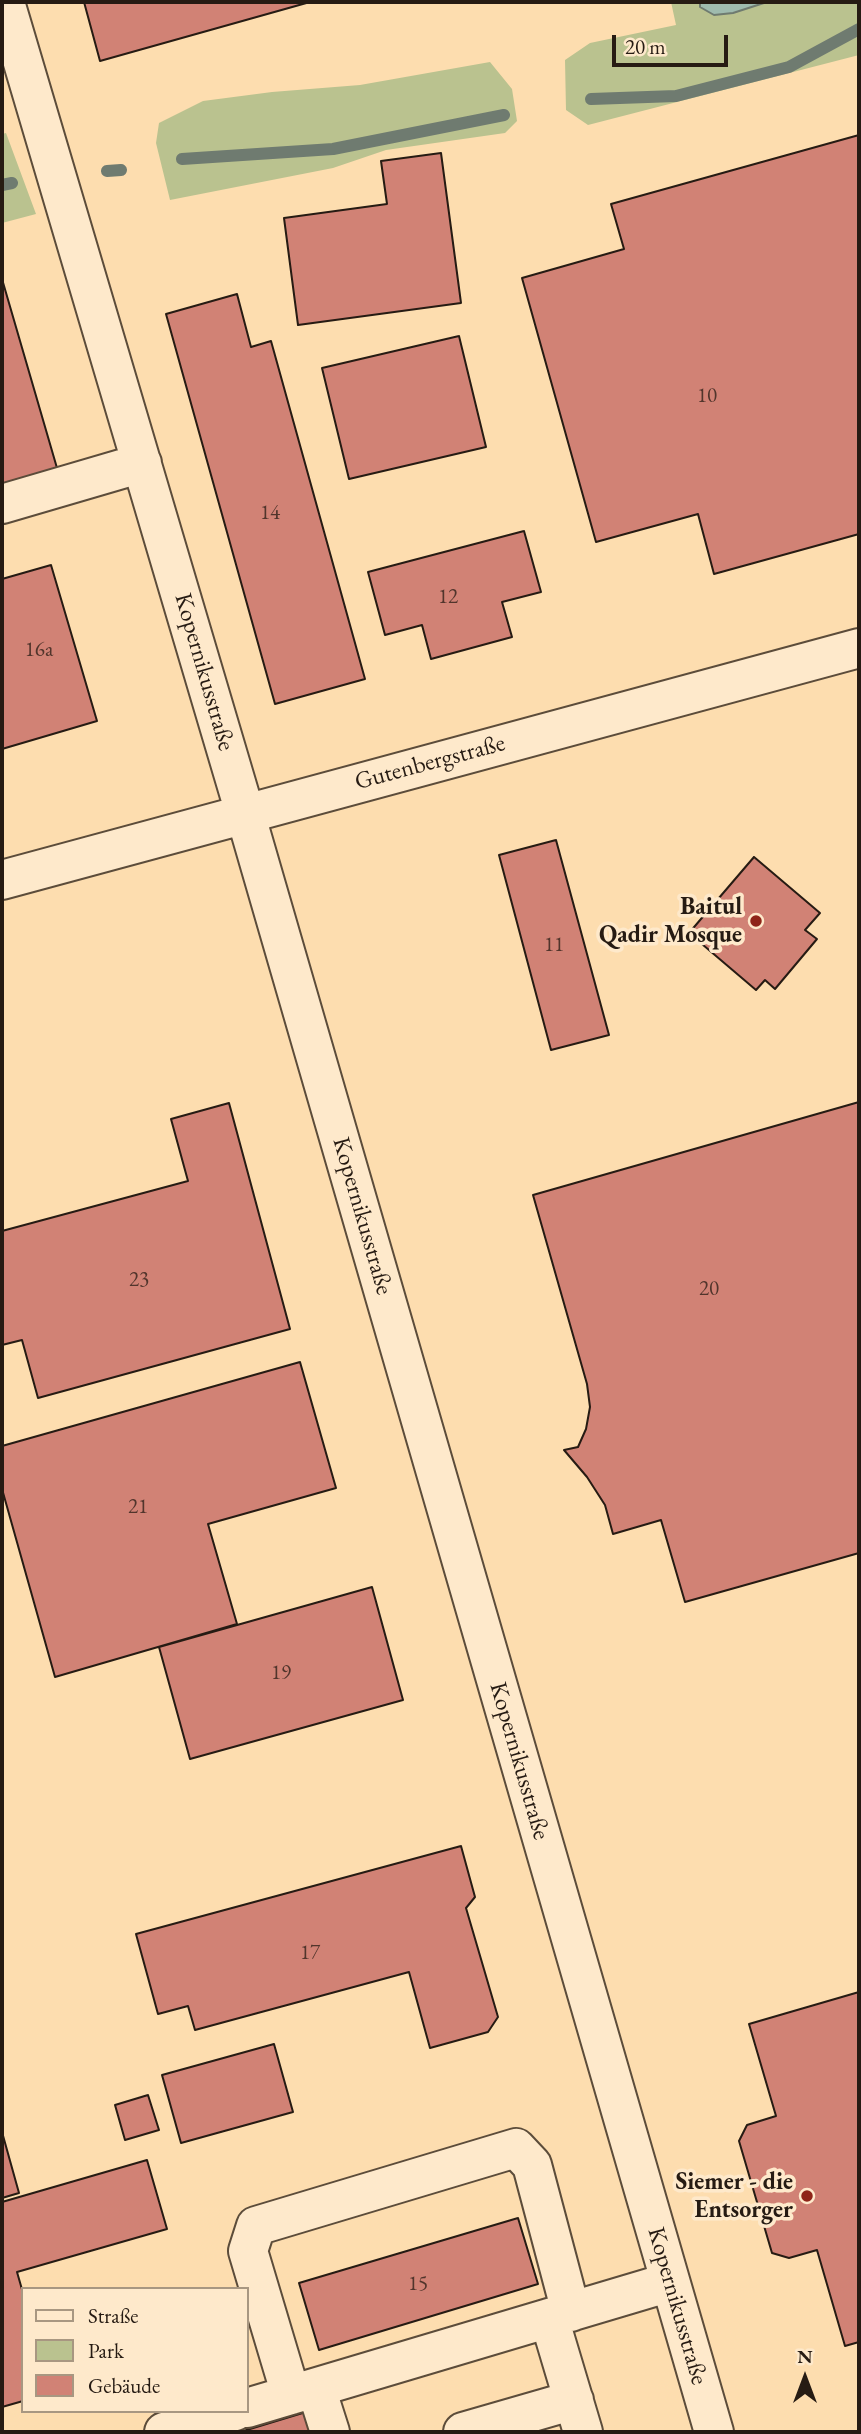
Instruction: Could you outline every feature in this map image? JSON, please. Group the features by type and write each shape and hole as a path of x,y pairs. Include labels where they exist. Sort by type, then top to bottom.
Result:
{"street":[{"name":"Kopernikusstraße","path":"5,2 245,813 714,2432"},
{"path":"2,504 142,463"},
{"name":"Gutenbergstraße","path":"2,880 859,649"},
{"path":"330,2432 304,2391 248,2251 256,2226 516,2148 532,2165 579,2416 463,2432"},
{"path":"248,2408 670,2282"},
{"path":"164,2432 228,2413"}],"green space":[{"path":"671,2 859,2 859,55 588,125 566,110 565,60 590,43 676,25"},
{"path":"490,62 512,89 517,121 505,133 386,150 333,168 170,200 156,143 159,123 203,101 360,85"},
{"path":"6,133 36,214 2,223 2,134"}],"shaded area":[{"path":"700,2 767,2 733,13 714,15 700,7"}],"building":[{"path":"84,2 310,2 100,61"},
{"path":"859,135 859,534 714,574 698,514 596,542 522,278 624,249 611,204"},
{"path":"441,153 461,303 298,325 284,218 387,204 381,161"},
{"path":"2,279 57,468 2,484"},
{"path":"237,294 251,347 271,341 365,679 275,704 166,314"},
{"path":"459,336 486,447 349,479 322,368"},
{"path":"524,531 541,592 502,602 512,637 431,659 422,625 385,635 368,572"},
{"path":"51,565 97,721 2,749 2,579"},
{"path":"556,840 609,1035 551,1050 499,855"},
{"name":"Baitul Qadir Mosque","path":"754,857 820,913 805,930 817,939 775,989 765,980 756,990 689,933"},
{"path":"859,1102 859,1553 685,1602 661,1520 613,1534 605,1505 587,1477 564,1450 578,1447 586,1429 590,1407 587,1384 533,1195"},
{"path":"229,1103 290,1329 38,1398 22,1340 2,1345 2,1231 188,1181 171,1119"},
{"path":"300,1362 336,1488 208,1524 237,1624 55,1677 2,1489 2,1446"},
{"path":"372,1587 403,1700 190,1759 159,1647"},
{"path":"461,1846 475,1897 466,1908 498,2017 488,2032 430,2048 409,1972 195,2030 188,2006 158,2014 136,1934"},
{"name":"Siemer - die Entsorger","path":"859,1992 859,2342 845,2346 817,2250 789,2258 772,2253 739,2141 747,2125 776,2116 749,2024"},
{"path":"274,2044 293,2112 181,2143 162,2075"},
{"path":"148,2095 159,2130 125,2140 115,2105"},
{"path":"2,2132 19,2193 2,2198"},
{"path":"147,2160 167,2229 17,2272 21,2287 21,2402 2,2407 2,2202"},
{"path":"518,2218 538,2284 319,2350 299,2283"},
{"path":"306,2412 312,2432 240,2432"}],"waterway":[{"path":"591,99 676,96 789,67 859,29"},
{"path":"182,159 333,149 504,115"},
{"path":"107,171 121,170"},
{"path":"2,185 12,183"}],"place":[{"name":"Baitul Qadir Mosque","path":"756,921"},
{"name":"Siemer - die Entsorger","path":"807,2196"}]}
